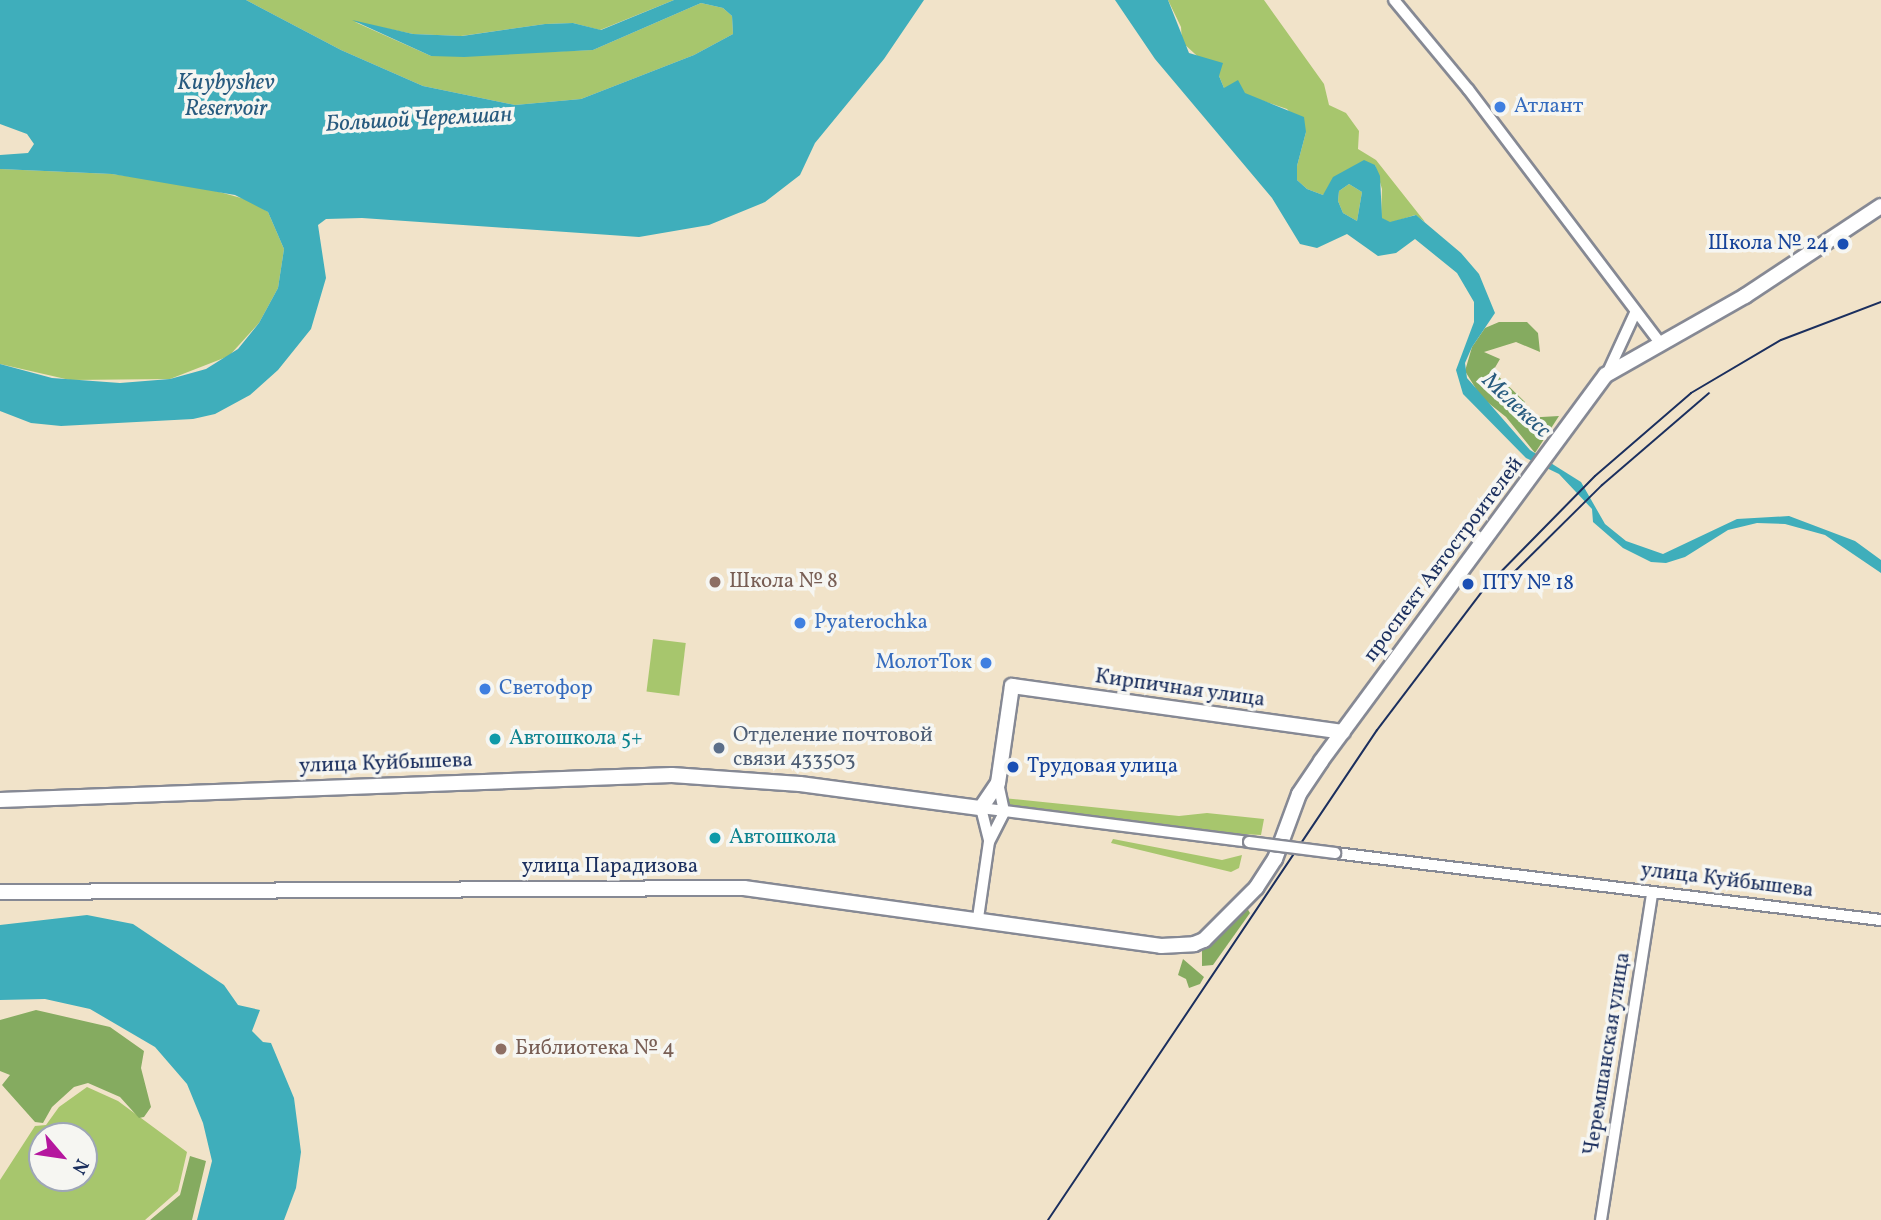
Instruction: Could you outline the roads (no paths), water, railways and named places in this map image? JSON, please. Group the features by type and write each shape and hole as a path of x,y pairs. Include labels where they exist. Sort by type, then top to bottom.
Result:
{"highway":[{"name":"проспект Автостроителей","path":"1212,933 1269,868 1299,794 1606,375 1659,342 1745,296 1881,206"},
{"name":"Кирпичная улица","path":"998,783 1013,686 1343,732"},
{"name":"улица Куйбышева","path":"0,800 583,777 754,779 981,808"},
{"path":"981,808 998,783"},
{"name":"улица Парадизова","path":"0,892 713,887 782,891 1178,948 1212,933"}],"main road":[{"path":"1394,0 1468,89 1659,342"},
{"path":"1606,375 1635,313"},
{"path":"978,918 989,842 1004,812 998,783"},
{"path":"981,808 989,842"},
{"name":"улица Куйбышева","path":"981,808 1881,920"},
{"name":"Черемшанская улица","path":"1601,1220 1652,893"}],"water":[{"name":"Kuybyshev Reservoir","path":"0,0 246,0 341,50 423,86 515,105 581,99 694,55 733,34 732,16 723,8 701,3 593,50 464,57 431,56 352,20 413,34 462,36 545,24 573,23 601,30 674,0 924,0 884,59 815,143 800,175 765,202 709,225 639,237 362,218 326,219 318,225 326,278 311,329 278,370 250,395 215,414 193,419 61,426 31,423 0,411 0,364 52,378 120,383 170,379 206,369 238,349 259,323 278,288 284,249 268,212 235,195 112,174 0,169 0,155 28,153 34,144 27,134 0,124"},
{"path":"1115,0 1168,0 1189,53 1223,63 1219,76 1224,88 1238,80 1245,93 1304,117 1306,132 1297,166 1297,180 1307,189 1323,195 1333,177 1364,160 1375,165 1380,176 1382,218 1390,222 1416,215 1461,253 1479,274 1495,313 1472,347 1465,363 1467,378 1530,450 1581,482 1605,524 1626,541 1663,554 1737,519 1789,516 1855,541 1881,560 1881,573 1825,535 1785,524 1757,523 1728,530 1685,557 1666,563 1651,562 1623,548 1593,522 1592,509 1559,474 1526,458 1463,394 1456,370 1474,322 1474,302 1457,273 1415,239 1396,253 1378,256 1347,234 1317,248 1300,244 1272,198 1155,59","holes":["1349,184 1362,192 1357,221 1343,213 1338,201 1339,191"]},
{"path":"87,915 133,924 224,985 238,1005 260,1010 252,1031 263,1042 271,1043 294,1098 301,1152 296,1188 284,1220 197,1220 212,1161 203,1123 187,1084 155,1047 90,1009 45,999 0,1000 0,925"}],"railway":[{"path":"1048,1220 1377,730 1484,589 1595,476 1691,393 1781,340 1881,302"},
{"path":"1506,580 1602,485 1709,393"}],"place":[{"name":"Атлант","path":"1500,107"},
{"name":"Школа № 24","path":"1843,244"},
{"name":"Школа № 8","path":"715,582"},
{"name":"ПТУ № 18","path":"1468,584"},
{"name":"Pyaterochka","path":"800,623"},
{"name":"МолотТок","path":"986,663"},
{"name":"Светофор","path":"485,689"},
{"name":"Автошкола 5+","path":"495,739"},
{"name":"Отделение почтовой связи 433503","path":"719,748"},
{"name":"Трудовая улица","path":"1013,767"},
{"name":"Автошкола","path":"715,838"},
{"name":"Библиотека № 4","path":"501,1049"}],"water label":[{"name":"Большой Черемшан","path":"419,120"},
{"name":"Мелекесс","path":"1516,406"}]}
